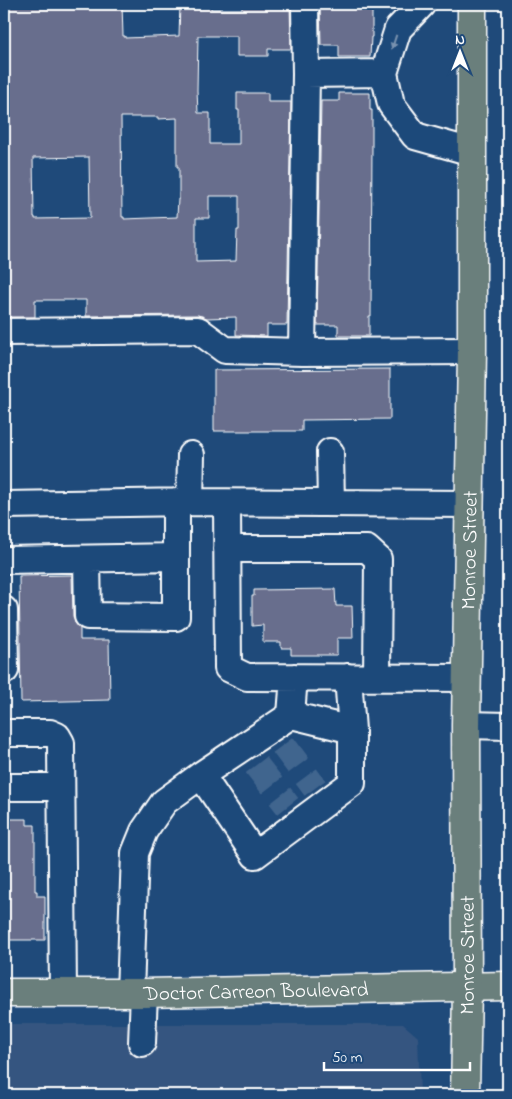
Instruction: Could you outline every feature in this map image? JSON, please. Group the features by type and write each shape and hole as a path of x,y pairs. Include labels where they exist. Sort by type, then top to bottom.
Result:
{"main road":[{"name":"Monroe Street","path":"465,1095 467,988 466,725 472,351 472,4"},
{"name":"Doctor Carreon Boulevard","path":"4,993 137,993 508,986"}],"lane":[{"path":"302,352 306,4"},
{"path":"422,4 398,29 384,73 391,104 415,136 472,152"},
{"path":"306,74 384,73"},
{"path":"4,332 198,330 225,350 302,352 472,351"},
{"path":"330,452 330,503"},
{"path":"87,559 88,616 176,617 176,557 191,455"},
{"path":"4,504 183,502 469,504"},
{"path":"227,503 228,668 247,677 467,678"},
{"path":"227,549 367,550 378,559 377,678"},
{"path":"4,560 176,557"},
{"path":"4,610 4,670"},
{"path":"142,1043 137,993 135,853 144,831 164,802 201,774 249,756 282,729 294,677"},
{"path":"201,774 255,855 294,814 320,795 352,783 352,730 348,678"},
{"path":"466,725 508,726"},
{"path":"282,729 352,730"},
{"path":"4,733 50,733 58,736 61,743 63,993"},
{"path":"4,787 61,787"}],"shaded area":[{"path":"4,1024 403,1024 418,1037 420,1095 4,1095"}],"building":[{"path":"4,4 122,4 123,36 125,38 179,36 180,4 211,4 211,9 242,9 242,4 290,4 291,49 268,49 268,56 237,56 237,36 198,36 197,90 198,113 210,113 210,144 239,144 237,93 268,93 268,102 291,102 287,325 267,325 267,336 236,335 236,317 207,318 198,315 86,316 86,300 35,300 35,317 4,317","holes":["121,117 177,118 177,167 179,167 177,217 124,219 122,217","89,157 90,218 35,219 33,158","209,196 239,196 239,230 237,230 236,261 196,262 196,218 209,218"]},
{"path":"320,4 372,4 370,57 339,57 339,45 321,45"},
{"path":"339,93 370,93 372,144 371,316 369,316 369,336 338,336 338,325 317,325 321,101 339,101"},
{"path":"390,369 390,419 302,420 302,431 214,431 214,370"},
{"path":"72,575 73,616 75,623 80,628 80,640 109,640 110,700 21,702 19,576"},
{"path":"335,589 336,606 352,606 353,638 337,638 337,655 291,655 291,648 281,648 281,642 263,642 263,625 252,626 252,596 254,596 254,590"},
{"path":"4,819 27,819 27,825 35,825 35,891 37,891 37,896 45,896 45,940 4,940"}],"tunnel":[{"path":"283,745 315,788"},
{"path":"256,765 288,806"}]}
